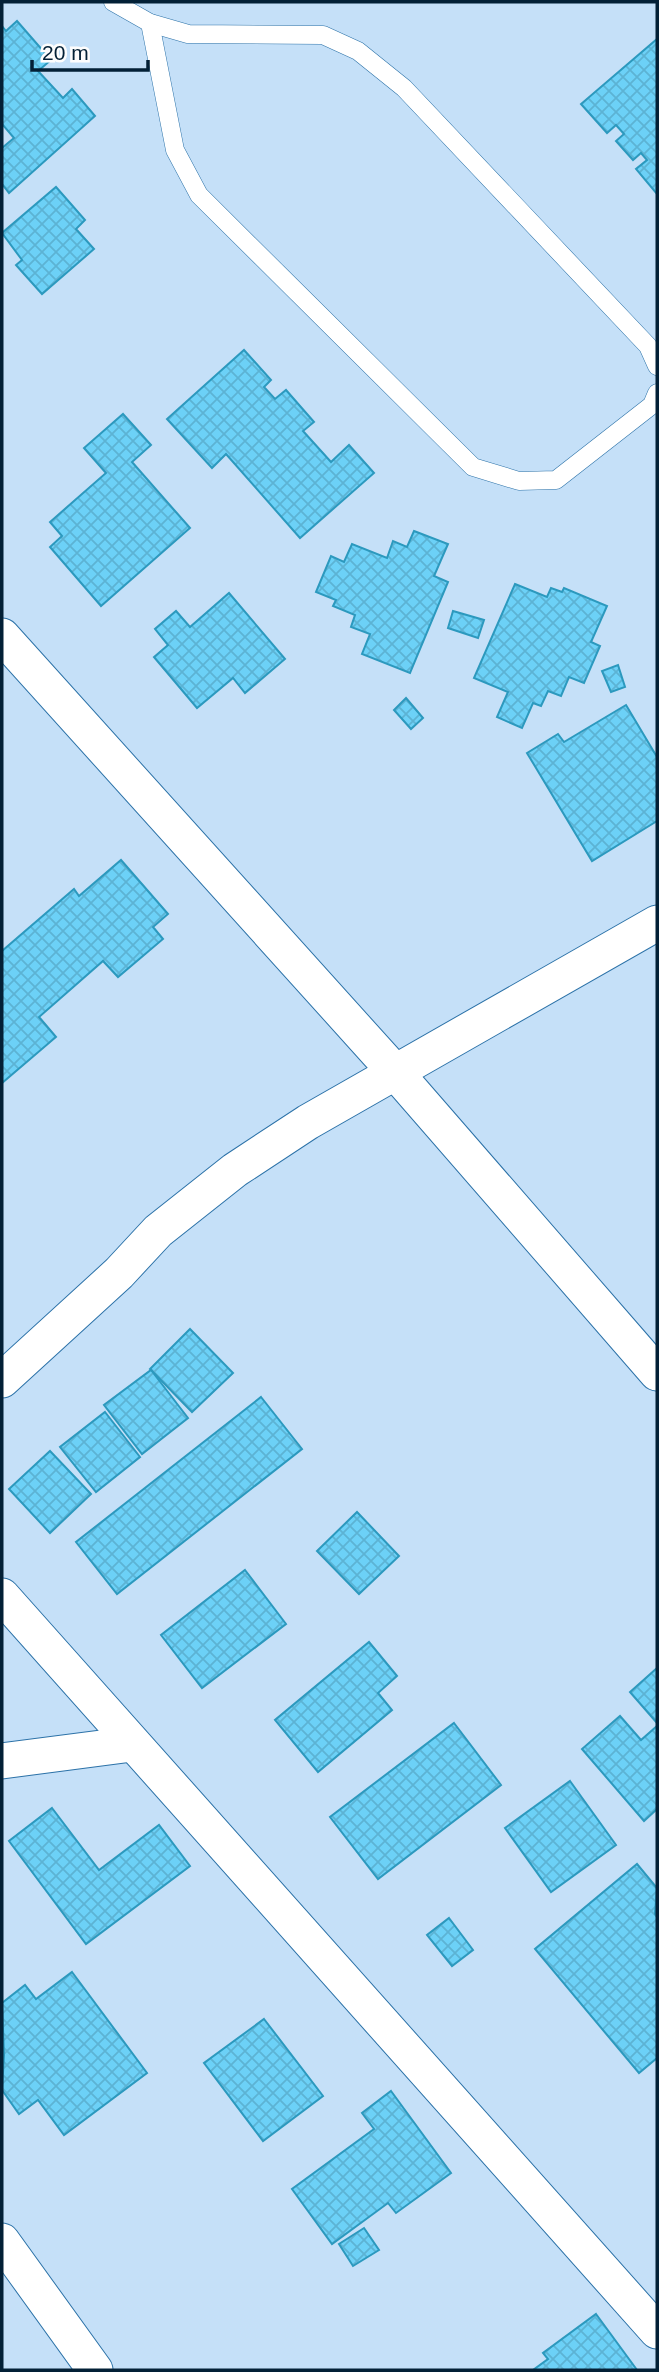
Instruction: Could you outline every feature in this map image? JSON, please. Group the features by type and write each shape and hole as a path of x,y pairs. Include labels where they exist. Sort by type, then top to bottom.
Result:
{"street":[{"path":"2,636 396,1073 657,1373"},
{"path":"2,1380 119,1273 158,1231 235,1170 308,1122 657,923"},
{"path":"2,1596 657,2331"},
{"path":"2,1761 132,1744"},
{"path":"2,2241 95,2370"}],"lane":[{"path":"113,2 150,23 188,34 323,35 358,51 404,88 648,346 657,366"},
{"path":"150,23 175,150 199,195 473,467 519,481 556,480 652,405 657,393"}],"building":[{"path":"17,21 51,60 38,71 63,98 72,89 95,116 9,193 2,184 2,148 14,138 2,124 2,26 6,31"},
{"path":"657,39 657,194 636,169 647,160 641,153 633,160 616,141 624,134 616,125 607,133 581,104"},
{"path":"56,187 85,220 76,229 94,249 42,294 16,265 22,260 2,233"},
{"path":"244,350 271,380 264,387 275,399 286,390 314,422 303,431 331,462 349,445 374,473 300,538 226,454 212,468 167,419"},
{"path":"123,414 151,445 132,462 190,528 101,606 50,547 62,536 50,522 106,473 84,448"},
{"path":"414,531 448,544 434,576 448,582 410,673 362,654 370,634 351,627 355,615 333,606 336,600 316,592 331,556 344,562 352,544 387,558 393,541 407,547"},
{"path":"515,584 547,597 551,588 562,592 564,588 607,606 591,642 600,646 584,683 569,677 561,696 548,691 541,706 533,703 522,728 497,717 508,692 474,678"},
{"path":"229,593 285,659 245,693 233,678 197,708 154,657 168,645 155,629 176,611 190,627"},
{"path":"453,611 484,620 478,638 448,628"},
{"path":"618,665 625,687 611,692 602,671"},
{"path":"406,698 423,718 411,729 394,710"},
{"path":"626,705 657,757 657,821 592,861 527,753 558,734 564,742"},
{"path":"121,860 168,914 153,927 163,939 118,977 103,961 39,1017 56,1037 2,1083 2,951 74,889 79,896"},
{"path":"190,1329 233,1373 192,1412 150,1369"},
{"path":"151,1370 188,1418 142,1454 104,1405"},
{"path":"261,1397 302,1449 117,1594 76,1542"},
{"path":"105,1412 140,1457 96,1492 60,1447"},
{"path":"50,1451 91,1494 50,1533 9,1489"},
{"path":"357,1512 399,1556 359,1594 317,1551"},
{"path":"245,1570 286,1624 202,1688 161,1635"},
{"path":"369,1642 397,1676 378,1693 392,1710 318,1772 275,1720"},
{"path":"657,1668 657,1723 630,1692"},
{"path":"620,1716 641,1740 657,1726 657,1809 644,1821 582,1749"},
{"path":"454,1723 501,1785 378,1879 330,1817"},
{"path":"570,1781 616,1845 551,1892 505,1828"},
{"path":"52,1808 99,1870 159,1825 190,1866 86,1944 9,1841"},
{"path":"637,1864 657,1888 657,2058 639,2073 535,1949"},
{"path":"449,1918 473,1950 452,1966 427,1935"},
{"path":"72,1972 147,2073 64,2135 38,2100 19,2114 2,2090 2,2003 25,1985 36,1999"},
{"path":"264,2019 323,2096 263,2141 204,2063"},
{"path":"391,2091 451,2173 396,2213 388,2203 332,2244 292,2189 374,2129 362,2113"},
{"path":"364,2228 379,2250 353,2266 339,2244"},
{"path":"596,2314 637,2370 533,2370 548,2359 543,2353"}]}
